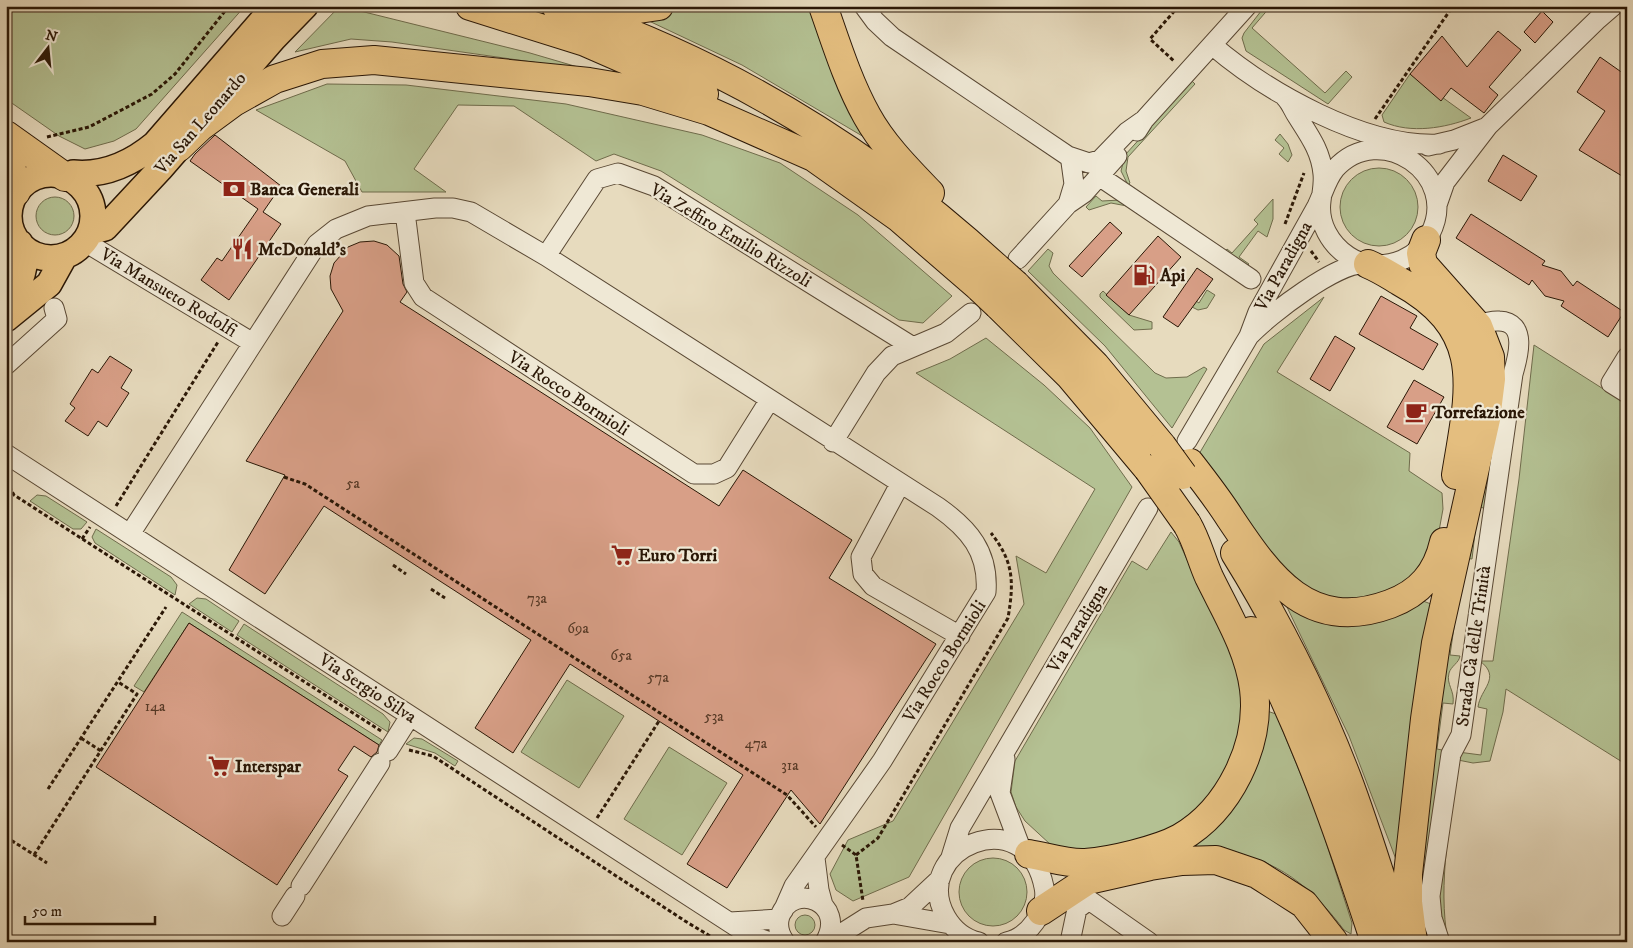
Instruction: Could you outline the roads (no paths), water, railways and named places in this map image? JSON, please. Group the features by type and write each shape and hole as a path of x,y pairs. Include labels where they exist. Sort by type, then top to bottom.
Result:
{"highway":[{"path":"470,6 567,36 654,70 728,106 820,160 898,217 1002,278"},
{"path":"556,6 630,32 682,55 784,108 833,138 895,182 1082,351 1131,407 1178,452 1262,564 1293,595 1312,606 1342,613 1371,610 1405,598 1424,584 1438,562 1454,487 1466,412 1468,376 1464,350 1463,323 1423,264 1421,253 1426,240"},
{"path":"605,6 632,10 659,6"},
{"path":"823,6 854,88 871,123 890,149 973,235 1070,376 1148,469 1187,524 1246,620 1296,722 1335,820 1375,942"},
{"path":"179,147 200,127 234,102 275,79 322,64 374,60 589,82 651,92 718,115 820,160"},
{"path":"6,135 19,153 71,180"},
{"path":"11,201 10,159 19,153"},
{"path":"1368,264 1427,298 1483,335 1490,359 1491,385 1486,419 1444,600 1425,719 1408,874 1408,902 1413,942"},
{"path":"1178,452 1220,530 1259,592 1311,693 1353,794 1401,942"},
{"path":"1024,850 1087,863 1162,846 1186,834 1203,820 1225,795 1238,772 1246,754 1253,721 1252,680 1244,651 1187,524"},
{"path":"1040,914 1088,880 1166,863 1216,860 1257,874 1304,904 1334,942"}],"main road":[{"name":"Via San Leonardo","path":"71,180 73,173 96,172 119,166 142,154 155,144 275,6"},
{"name":"Via San Leonardo","path":"88,237 105,228 273,39 305,6"},
{"path":"6,301 16,289 23,270 24,253 12,234 8,218 11,201 24,183 35,177 47,174 71,180 91,202 93,220 88,237 75,252 64,257 53,260 40,258 28,252 12,234"},
{"path":"6,319 49,284 64,257"}],"street":[{"path":"864,6 886,32 1097,178 1251,279"},
{"path":"1002,278 1068,204 1084,193 1134,138 1144,120 1247,6"},
{"name":"Via Paradigna","path":"1247,339 1283,308 1329,275 1349,265 1387,264 1405,259 1426,240 1436,213 1444,182 1488,126 1601,12 1613,6"},
{"path":"1212,44 1285,98 1363,131 1403,140 1440,144"},
{"path":"1285,98 1315,144 1323,174 1322,193"},
{"path":"1069,159 1089,163 1098,161 1127,132 1144,120"},
{"name":"Via Paradigna","path":"1178,452 1247,339 1258,312 1330,176 1343,162 1360,153 1440,144 1478,132 1488,126"},
{"name":"Via Paradigna","path":"1379,150 1407,157 1422,169 1435,194 1436,213"},
{"path":"1068,204 1074,184 1069,159"},
{"name":"Via Zeffiro Emilio Rizzoli","path":"546,256 597,179 618,173 654,186 913,347"},
{"name":"Via Paradigna","path":"1322,193 1321,212 1330,239 1351,258 1368,264"},
{"name":"Via Rocco Bormioli","path":"130,534 317,244 336,229 368,216 454,208 471,212 546,256 833,442 950,515 968,533 980,552 988,573 986,592 882,761 794,886 781,915"},
{"name":"Via Rocco Bormioli","path":"405,212 414,283 423,297 694,474 714,474 728,468 768,400"},
{"name":"Via Mansueto Rodolfi","path":"88,237 134,270 252,343"},
{"path":"6,365 57,319 54,308"},
{"path":"833,442 876,373 892,356 953,329 971,313"},
{"name":"Strada Cà delle Trinità","path":"1440,942 1430,911 1431,888 1452,751 1460,735 1512,377 1519,353 1516,330 1511,325 1502,321 1483,324 1463,323"},
{"path":"1627,357 1611,383 1627,393"},
{"path":"1490,359 1507,366 1512,377"},
{"name":"Via Sergio Silva","path":"6,454 748,935 770,942"},
{"path":"900,484 861,557 863,574 873,586 960,636"},
{"name":"Via Paradigna","path":"940,879 952,857 960,828 1148,508"},
{"path":"282,916 410,716"},
{"name":"Via Paradigna","path":"1006,748 1000,793 1024,850 1041,871 1044,884 1045,891 1034,942"},
{"name":"Via Paradigna","path":"952,857 966,845 983,839 1002,839 1024,850"},
{"path":"815,858 818,890 832,930 826,942"},
{"path":"826,942 861,919 893,914 910,907 940,879"},
{"path":"940,879 939,895 943,910 958,933"},
{"path":"785,942 779,928 781,915 789,904 806,898 826,909 861,919"},
{"path":"1070,942 1077,909 1089,900 1149,942"},
{"path":"893,914 958,933 979,942"},
{"path":"1006,942 1026,932 1040,914"},
{"path":"730,922 781,915"}],"place":[{"name":"Banca Generali","path":"234,189"},
{"name":"McDonald's","path":"242,249"},
{"name":"Api","path":"1144,275"},
{"name":"Torrefazione","path":"1416,412"},
{"name":"Euro Torri","path":"622,555"},
{"name":"Interspar","path":"219,766"}]}
